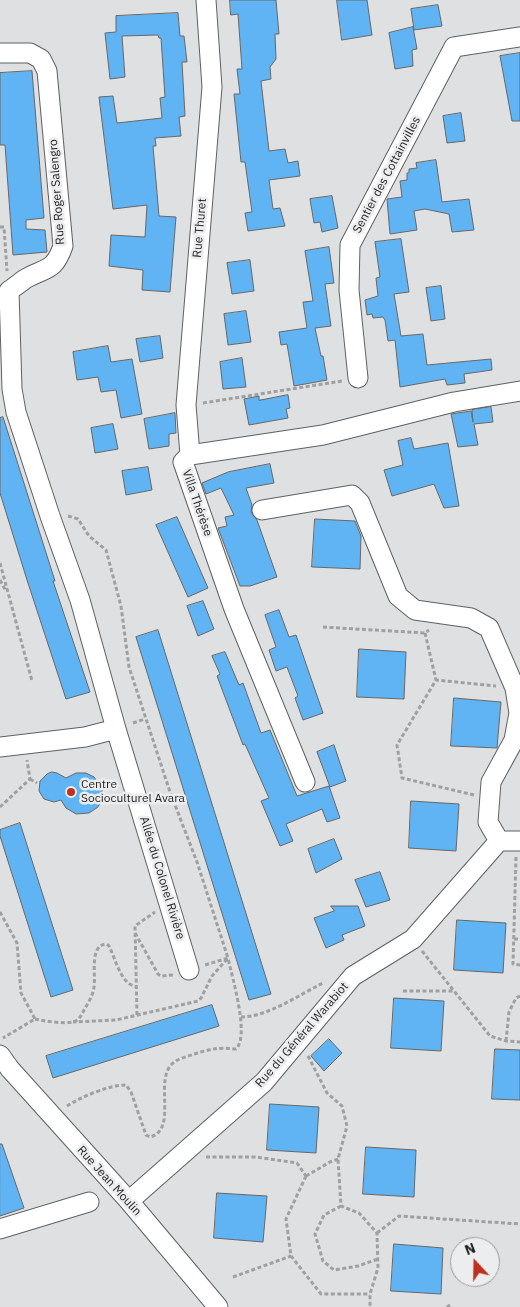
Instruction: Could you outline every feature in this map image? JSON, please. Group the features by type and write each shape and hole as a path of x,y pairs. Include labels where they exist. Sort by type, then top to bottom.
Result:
{"street":[{"name":"Rue Thuret","path":"190,456 186,405 212,86 206,0"},
{"name":"Sentier des Cottainvilles","path":"358,378 349,290 350,245 454,47 520,37"},
{"name":"Rue Roger Salengro","path":"0,53 30,53 41,59 47,71 63,246 58,260 44,272 26,279 9,291"},
{"path":"9,291 12,389 16,412 50,516"},
{"name":"Villa Thérèse","path":"305,782 231,600 183,462 190,456 323,435 454,402 520,391"},
{"path":"262,510 352,495 360,503 398,596 414,610 471,618 489,628 514,688 519,713 514,740 491,782 488,822 512,841"},
{"name":"Allée du Colonel Rivière","path":"50,516 80,600 116,729 170,902 189,970"},
{"path":"0,747 85,737 116,729"},
{"name":"Rue du Général Warabiot","path":"128,1201 264,1082 353,976 413,939 512,841"},
{"name":"Rue Jean Moulin","path":"0,1055 218,1307"},
{"path":"0,1230 89,1202"}],"path":[{"path":"0,227 4,227 9,291"},
{"path":"186,405 358,378"},
{"path":"0,1040 35,1019 73,1022 116,1020 198,1001 212,976 228,958 198,862 170,792 129,667 121,606 106,550 90,536 78,519 65,515 50,516"},
{"path":"0,563 32,681"},
{"path":"0,580 10,598"},
{"path":"323,627 425,633 450,616"},
{"path":"425,633 436,680 397,746 402,778 490,798"},
{"path":"436,680 514,688"},
{"path":"25,745 30,779"},
{"path":"30,779 37,783"},
{"path":"0,807 30,779"},
{"path":"512,841 513,964 520,965"},
{"path":"137,1015 135,926 170,902"},
{"path":"0,912 17,943 21,993 35,1019"},
{"path":"413,939 490,1036 506,1041 520,1042"},
{"path":"514,939 520,939"},
{"path":"73,1022 81,1018 94,989 95,956 101,944 109,946 126,982 131,986 137,987"},
{"path":"241,1017 252,1016 278,1006 331,979 353,976"},
{"path":"403,991 453,991"},
{"path":"506,1041 509,1012 516,998 520,996"},
{"path":"300,1040 327,1094 342,1106 347,1126 338,1159 341,1206"},
{"path":"52,1115 85,1097 126,1085 132,1092 146,1136 154,1136 158,1134 163,1125 165,1083 171,1065 178,1060 214,1049 223,1047 238,1048"},
{"path":"178,1158 256,1157 297,1163 306,1176"},
{"path":"338,1159 306,1176 286,1219 291,1256 321,1294 370,1294"},
{"path":"370,1307 370,1294 378,1268 378,1260 377,1233 359,1213 341,1206 324,1215 315,1234 323,1261 334,1270 378,1260"},
{"path":"377,1233 399,1216 520,1224"},
{"path":"233,1277 291,1256"}],"building":[{"path":"230,0 276,0 279,34 275,34 276,59 270,67 271,79 261,81 269,151 285,149 288,163 298,161 300,176 269,180 273,209 280,208 285,226 248,231 245,213 252,212 245,162 241,162 234,94 240,94 237,69 242,69 238,14 231,15"},
{"path":"337,0 367,0 372,35 342,40"},
{"path":"438,5 442,26 414,30 411,9"},
{"path":"178,13 180,36 184,36 187,62 182,62 185,116 179,117 181,136 155,138 156,146 153,146 159,216 176,217 170,292 142,290 143,270 109,266 111,235 145,237 147,205 113,209 99,97 113,96 117,123 162,118 160,98 165,97 161,38 158,35 122,36 125,77 110,79 105,33 116,32 116,16"},
{"path":"413,27 417,49 412,50 413,66 395,69 389,33"},
{"path":"520,53 520,121 512,121 500,56"},
{"path":"32,71 44,218 26,220 26,229 45,230 47,252 13,255 5,145 0,145 0,73"},
{"path":"461,113 465,141 447,143 443,116"},
{"path":"436,160 442,202 469,199 474,230 452,232 449,214 425,209 414,211 417,230 390,234 387,199 402,197 400,181 407,180 409,169 417,168 416,163"},
{"path":"332,196 338,228 322,232 320,222 314,223 310,199"},
{"path":"401,239 409,292 394,294 401,336 423,334 427,365 491,359 492,370 464,374 465,383 447,385 445,379 400,387 395,340 388,341 383,317 373,318 372,314 367,315 365,300 378,296 376,278 380,277 375,242"},
{"path":"329,247 334,283 325,284 331,326 315,328 327,380 294,386 287,344 281,345 279,332 307,328 303,302 313,301 305,251"},
{"path":"250,260 254,291 232,294 227,263"},
{"path":"441,286 445,319 431,321 426,288"},
{"path":"246,311 251,342 228,345 224,314"},
{"path":"160,336 163,358 140,362 136,339"},
{"path":"108,346 111,362 132,359 142,414 121,418 116,390 101,392 98,377 77,380 73,352"},
{"path":"242,358 246,387 223,389 220,362"},
{"path":"288,395 290,408 286,409 288,418 249,425 244,399 259,396 259,400"},
{"path":"491,407 493,422 474,424 478,445 458,447 451,414 471,411 473,422 472,410"},
{"path":"175,413 176,433 169,434 169,446 149,449 144,419"},
{"path":"3,417 55,581 53,581 90,692 66,699 0,493 0,418"},
{"path":"113,424 118,449 95,453 91,428"},
{"path":"411,438 414,449 448,443 459,506 444,508 434,484 392,496 384,470 403,465 398,441"},
{"path":"270,464 274,483 246,488 252,505 251,512 257,520 277,577 250,586 240,586 218,528 227,526 225,517 234,515 221,488 206,494 202,483 228,472"},
{"path":"148,467 152,490 126,495 122,471"},
{"path":"177,517 208,588 188,597 156,525"},
{"path":"315,519 355,521 361,536 360,569 312,567"},
{"path":"203,601 214,629 198,636 187,606"},
{"path":"279,610 289,637 296,635 323,713 303,720 295,698 298,696 287,667 276,671 269,650 276,647 265,615"},
{"path":"158,630 271,994 249,1000 136,637"},
{"path":"359,649 406,652 404,699 357,697"},
{"path":"225,652 239,685 243,683 261,733 270,730 297,796 329,786 340,818 327,822 322,809 286,824 293,841 280,846 261,801 269,798 245,744 243,745 217,676 220,674 212,656"},
{"path":"454,698 501,702 497,748 451,746"},
{"path":"334,745 346,781 330,787 317,752"},
{"name":"Centre Socioculturel Avara","path":"52,772 66,778 76,773 86,773 94,777 102,788 102,799 98,807 89,813 76,814 66,808 61,800 54,802 44,799 39,791 40,781"},
{"path":"411,801 459,804 456,851 409,848"},
{"path":"20,823 73,990 51,997 0,836 0,830"},
{"path":"334,839 342,859 316,873 308,849"},
{"path":"380,872 390,900 366,907 355,880"},
{"path":"331,906 358,906 365,926 342,935 344,940 326,948 314,918 334,911"},
{"path":"457,920 506,923 503,973 454,970"},
{"path":"394,998 444,1001 441,1051 391,1048"},
{"path":"212,1005 219,1026 53,1078 46,1056"},
{"path":"329,1039 342,1053 324,1071 311,1056"},
{"path":"495,1049 520,1050 520,1100 492,1099"},
{"path":"270,1104 319,1107 316,1153 267,1150"},
{"path":"0,1144 2,1144 24,1208 0,1216"},
{"path":"366,1147 416,1150 414,1197 363,1194"},
{"path":"217,1193 267,1196 263,1242 214,1238"},
{"path":"394,1244 443,1248 441,1294 391,1291"}],"place":[{"name":"Centre Socioculturel Avara","path":"71,792"}]}
